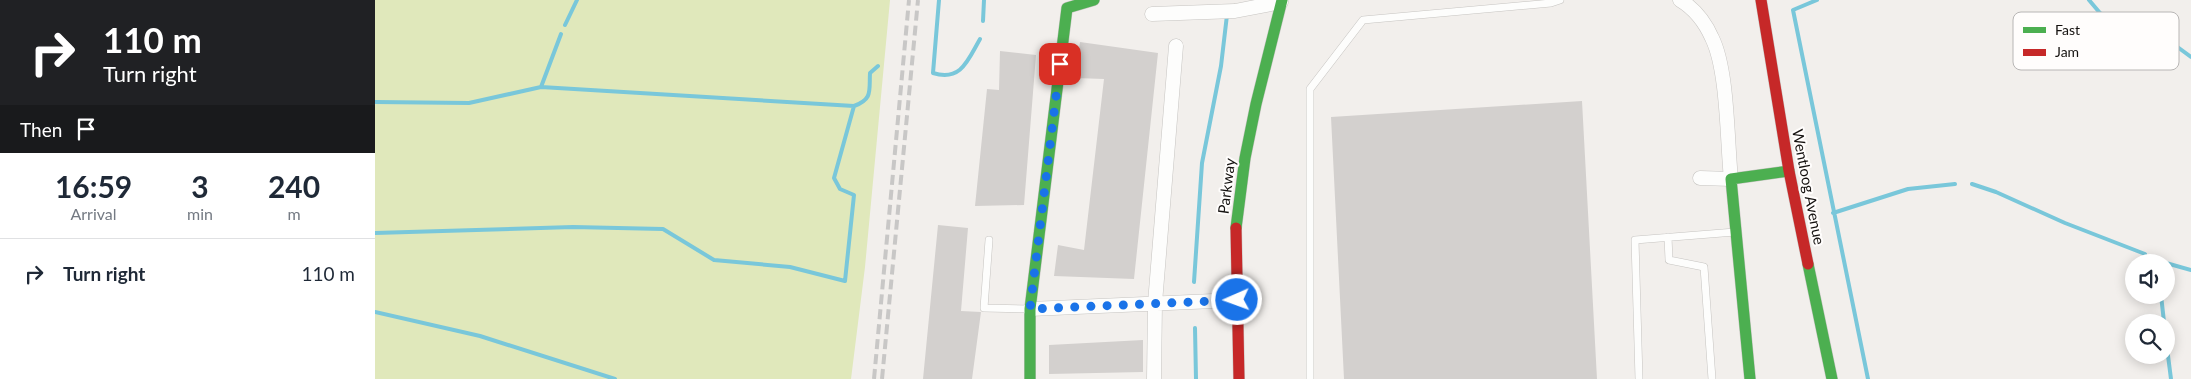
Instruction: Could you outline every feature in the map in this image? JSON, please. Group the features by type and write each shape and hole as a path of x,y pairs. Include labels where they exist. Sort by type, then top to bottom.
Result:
{"street":[{"path":"1031,379 1030,309 1067,8 1094,0"},
{"path":"1680,0 1694,9 1713,38 1722,72 1750,379"},
{"name":"Wentloog Avenue","path":"1761,0 1789,171 1832,379"},
{"path":"1152,14 1235,11 1281,1"},
{"name":"Parkway","path":"1239,379 1235,236 1245,158 1255,104 1281,1"},
{"path":"1154,379 1155,303 1176,46"},
{"path":"1700,178 1731,179 1789,171"},
{"path":"1030,309 1237,300"}],"lane":[{"path":"1310,379 1310,89 1363,20 1551,3 1560,0"},
{"path":"1639,379 1635,240 1736,232"},
{"path":"1668,237 1669,260 1704,267 1712,379"},
{"path":"989,240 984,308 1030,309"}],"green space":[{"path":"375,0 890,0 865,267 851,379 375,379"}],"building":[{"path":"1080,42 1158,53 1134,279 1054,276 1058,245 1084,250 1104,79 1075,78"},
{"path":"1000,51 1036,55 1024,205 975,206 987,89 999,90"},
{"path":"1582,101 1597,379 1344,379 1331,117"},
{"path":"938,225 968,228 961,311 981,312 972,379 923,379"},
{"path":"1143,340 1143,372 1049,374 1049,345"}],"waterway":[{"path":"565,25 577,0"},
{"path":"939,0 933,73 943,75 957,72 963,67 980,39"},
{"path":"983,21 984,0"},
{"path":"1817,0 1793,10 1868,379"},
{"path":"2089,0 2099,12"},
{"path":"1194,282 1202,163 1221,66 1227,15"},
{"path":"541,87 561,34"},
{"path":"2179,48 2191,57"},
{"path":"375,102 469,103 541,87 854,106 864,100 869,94 870,73 878,66"},
{"path":"375,233 573,227 663,229 714,260 790,267 845,281 854,195 840,189 834,178 854,106"},
{"path":"1833,213 1908,189 1955,184"},
{"path":"1972,184 1996,192 2065,223 2145,254"},
{"path":"2175,266 2191,270"},
{"path":"2162,304 2163,314"},
{"path":"375,312 480,336 615,379"},
{"path":"1195,328 1196,379"},
{"path":"2169,364 2171,379"}],"railway":[{"path":"874,379 909,0"},
{"path":"882,379 918,0"}],"traffic: fast":[{"path":"1030,379 1030,309 1067,8 1094,0"},
{"path":"1236,228 1245,158 1256,104 1282,0"},
{"path":"1750,379 1731,179 1789,171"},
{"path":"1808,264 1832,379"}],"traffic: jam":[{"path":"1761,0 1789,171 1808,264"},
{"path":"1236,228 1239,379"}],"route":[{"path":"1060,64 1030,309 1237,300"}]}
